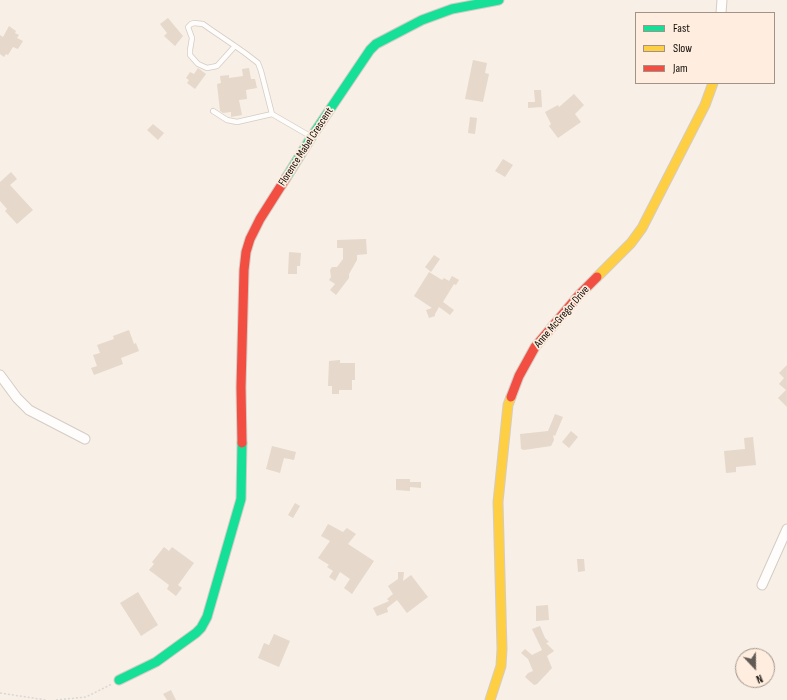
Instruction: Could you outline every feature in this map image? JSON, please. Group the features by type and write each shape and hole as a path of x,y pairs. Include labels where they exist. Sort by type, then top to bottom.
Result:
{"street":[{"name":"Florence Mabel Crescent","path":"119,680 156,662 196,633 205,623 241,499 241,387 244,270 246,252 250,239 260,219 312,136 370,50 376,44 422,20 452,9 499,0"},
{"path":"721,12 722,0"},
{"name":"Anne McGregor Drive","path":"490,700 501,666 502,649 498,502 508,406 519,376 535,347 579,295 631,243 642,228 705,105 713,84"},
{"path":"0,375 17,398 29,410 84,439"},
{"path":"762,585 787,529"}],"lane":[{"path":"234,46 217,66 207,68 198,64 190,55 192,38 188,27 194,23 203,24 258,63 272,114"},
{"path":"213,111 228,120 237,122 272,114 312,136"}],"path":[{"path":"56,700 86,698 119,680"},
{"path":"0,693 46,700"}],"building":[{"path":"168,18 183,36 175,46 164,36 167,33 160,24"},
{"path":"9,26 19,35 17,38 23,41 18,49 13,47 8,55 6,54 4,57 0,54 0,35 3,37"},
{"path":"473,60 487,63 485,73 489,74 483,102 465,99"},
{"path":"198,68 206,74 195,89 187,83 189,80 186,78 190,72 194,74"},
{"path":"249,68 251,79 255,79 257,88 246,90 247,99 239,100 242,115 231,117 231,112 223,113 220,111 217,84 221,83 220,76 229,75 229,78 243,76 242,69"},
{"path":"534,90 541,90 542,107 528,108 528,102 535,102"},
{"path":"574,94 584,105 575,114 581,122 558,138 549,126 551,124 545,112 558,105 559,107"},
{"path":"470,117 477,118 475,134 468,133"},
{"path":"153,124 164,133 158,140 147,130"},
{"path":"503,159 513,165 505,177 495,171"},
{"path":"11,172 17,179 10,185 33,210 17,224 5,211 7,209 0,201 0,182"},
{"path":"366,239 367,254 357,255 357,260 349,274 349,278 336,295 330,290 335,284 329,280 331,277 330,270 332,267 337,267 343,259 343,248 337,248 337,240"},
{"path":"289,252 301,253 300,266 297,266 297,274 288,274"},
{"path":"434,255 440,259 431,272 425,267"},
{"path":"429,272 442,280 444,278 449,281 452,276 459,280 456,285 454,284 443,302 454,310 450,315 439,307 435,316 429,318 426,310 432,308 414,296"},
{"path":"129,330 134,344 136,343 139,351 121,358 123,364 94,375 91,368 97,366 93,355 100,353 97,345 114,339 113,336"},
{"path":"340,360 340,363 355,363 355,380 352,380 352,390 339,390 339,394 332,394 332,386 328,386 329,361"},
{"path":"787,365 787,407 778,398 786,390 779,384 784,378 779,373"},
{"path":"555,414 563,417 555,436 553,435 554,440 551,446 524,450 521,449 520,434 548,431"},
{"path":"571,431 578,437 569,448 562,442"},
{"path":"753,437 756,465 736,467 736,472 726,473 724,451 745,449 744,438"},
{"path":"272,446 296,452 294,460 284,458 280,473 266,469"},
{"path":"396,479 410,479 410,482 421,482 421,488 410,487 410,491 396,490"},
{"path":"295,503 300,506 293,518 288,515"},
{"path":"328,524 343,532 347,528 356,534 348,544 374,561 352,594 344,588 350,579 340,572 335,581 329,577 333,571 327,567 329,565 318,558 330,541 321,536"},
{"path":"164,547 169,551 172,547 194,563 178,585 182,588 176,596 167,589 169,585 149,570 154,564 152,562"},
{"path":"577,559 584,559 585,571 578,572"},
{"path":"398,572 404,572 403,581 411,575 428,597 407,613 397,600 387,608 388,612 377,616 373,608 389,601 387,599 393,594 388,586 398,579"},
{"path":"138,592 158,625 141,636 120,603"},
{"path":"548,605 549,620 536,621 536,606"},
{"path":"540,626 545,638 549,642 546,643 554,651 547,656 552,668 537,684 534,685 525,677 528,673 533,671 528,659 521,653 525,649 532,655 542,650 532,629"},
{"path":"274,634 290,641 279,667 258,658 264,643 269,645"},
{"path":"171,690 176,700 167,700 163,694"}],"traffic: fast":[{"path":"286,178 312,136 370,50 376,44 422,20 452,9 499,0"},
{"path":"119,680 156,662 196,633 201,628 207,617 241,499 242,443"}],"traffic: slow":[{"path":"597,277 631,243 642,228 705,105 713,84"},
{"path":"490,700 501,666 502,649 498,502 508,405 511,397"}],"traffic: jam":[{"path":"242,443 241,387 244,270 246,252 250,239 260,219 286,178"},
{"path":"511,397 519,376 535,347 579,295 597,277"}]}
